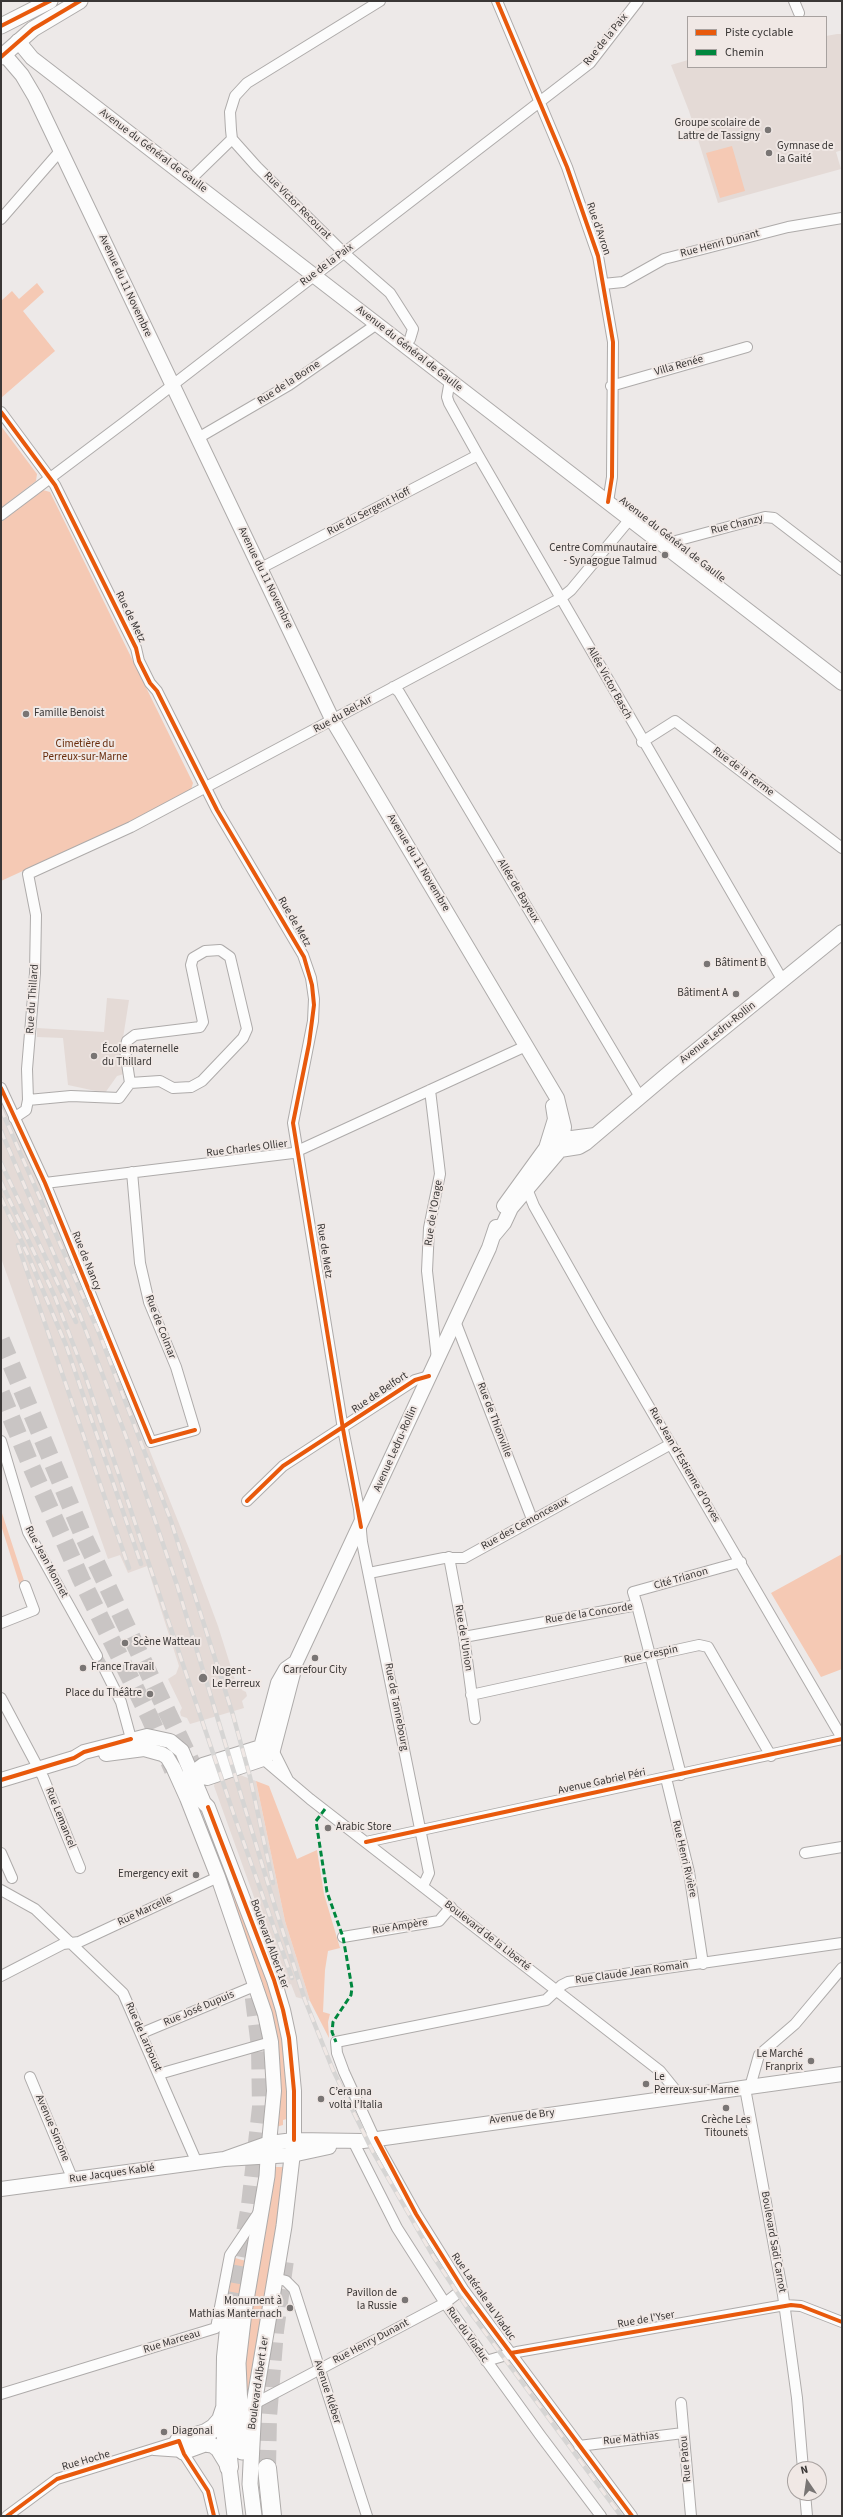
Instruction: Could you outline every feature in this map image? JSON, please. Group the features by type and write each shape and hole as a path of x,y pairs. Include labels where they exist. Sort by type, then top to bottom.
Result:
{"highway":[{"path":"229,2467 225,2429 226,2357 231,2310"},
{"path":"181,2447 214,2428 221,2420 226,2408"},
{"path":"266,2468 272,2516"}],"main road":[{"path":"18,41 2,24 50,1"},
{"path":"2,54 33,29 80,1"},
{"name":"Boulevard Albert 1er","path":"254,2516 250,2484 254,2404 276,2278 294,2140"},
{"name":"Boulevard Albert 1er","path":"249,2516 241,2441 238,2363 244,2312 262,2207 269,2150"},
{"path":"181,2447 205,2444 212,2445 218,2449 229,2467 235,2516"}],"street":[{"path":"191,179 232,139 230,112 235,96 247,83 380,1"},
{"name":"Rue d'Avron","path":"497,1 567,167 598,256 613,342 611,386 612,477 608,502"},
{"name":"Rue de la Paix","path":"1,515 541,103 590,63 638,1"},
{"path":"794,1 799,13"},
{"name":"Avenue du Général de Gaulle","path":"18,41 32,58 191,179 314,276 842,683"},
{"name":"Avenue du 11 Novembre","path":"2,54 22,75 35,97 333,720 557,1098 563,1114 558,1146"},
{"path":"32,58 35,97"},
{"name":"Rue Victor Recourat","path":"232,139 256,166 344,253 390,293 413,329 410,338 405,345"},
{"path":"1,219 60,150"},
{"name":"Rue Henri Dunant","path":"603,284 623,282 672,257 788,227 842,218"},
{"name":"Rue de la Borne","path":"198,438 289,385 377,324"},
{"name":"Villa Renée","path":"611,386 747,347"},
{"name":"Allée Victor Basch","path":"450,380 447,397 449,403 642,742 783,981"},
{"name":"Rue de Metz","path":"1,412 50,477 136,648 139,660 150,683 157,691 205,788 303,955 311,978 314,999 313,1021 293,1123 342,1429 361,1526"},
{"name":"Rue du Sergent Hoff","path":"260,568 478,455"},
{"name":"Rue Chanzy","path":"665,547 672,542 758,517 770,517 774,518 842,570"},
{"name":"Rue du Bel-Air","path":"28,874 132,827 561,598 571,590 630,519"},
{"name":"Allée de Bayeux","path":"393,687 399,692 640,1097"},
{"name":"Rue de la Ferme","path":"642,742 675,720 842,848"},
{"name":"Rue du Thillard","path":"28,874 36,915 36,973 27,1069 28,1100"},
{"name":"Avenue Ledru-Rollin","path":"265,1752 266,1736 275,1692 291,1665 361,1526 436,1359 494,1235 497,1221 508,1199 558,1146 595,1135 842,932"},
{"path":"14,1118 26,1110 28,1100 72,1096 119,1098 130,1083 125,1050 128,1041 135,1035 200,1027 203,1022 191,965 193,958 205,952 220,950 230,957 247,1029 243,1038 206,1077 191,1087 173,1088 160,1081 130,1083"},
{"name":"Rue Charles Ollier","path":"45,1183 288,1154 298,1151 526,1046"},
{"name":"Rue de Nancy","path":"1,1088 45,1183 151,1442"},
{"name":"Avenue du 11 Novembre","path":"551,1089 558,1146"},
{"name":"Rue de l'Orage","path":"430,1090 440,1174 429,1228 427,1270 436,1359"},
{"name":"Avenue Ledru-Rollin","path":"494,1235 504,1223 511,1208 527,1191 542,1164 558,1146"},
{"name":"Rue de Colmar","path":"132,1172 140,1263 149,1302 176,1367 195,1430 151,1442"},
{"name":"Rue Jean d'Estienne d'Orves","path":"527,1191 671,1444 741,1562 842,1739"},
{"name":"Rue de Thionville","path":"455,1321 532,1519"},
{"name":"Rue de Belfort","path":"247,1501 283,1466 342,1429 415,1380 429,1376"},
{"name":"Rue Jean Monnet","path":"1,1440 28,1532 97,1656"},
{"name":"Rue des Cemonceaux","path":"369,1574 449,1557 464,1558 532,1519 671,1444"},
{"name":"Rue de Tannebourg","path":"361,1526 362,1542 429,1873 423,1886"},
{"name":"Rue de l'Union","path":"449,1557 464,1637 475,1719"},
{"name":"Cité Trianon","path":"637,1605 633,1592 741,1562"},
{"path":"1,1623 34,1610 25,1586"},
{"name":"Rue de la Concorde","path":"464,1637 637,1605 681,1775"},
{"name":"Rue Crespin","path":"471,1695 699,1645 708,1647 771,1756"},
{"name":"Avenue Ledru-Rollin","path":"265,1752 286,1700 291,1665"},
{"path":"1,1780 74,1758 86,1759 132,1744 121,1702 105,1670"},
{"name":"Rue Lemancel","path":"1,1698 39,1769 80,1868"},
{"name":"Boulevard Albert 1er","path":"132,1744 147,1736 161,1737 170,1741 182,1751 186,1778 234,1925 257,1985 271,2042 274,2091 269,2150"},
{"name":"Avenue Gabriel Péri","path":"366,1842 771,1756 842,1739"},
{"name":"Boulevard Albert 1er","path":"132,1744 155,1751 167,1757 173,1767 186,1778 208,1808 274,1980 283,2010 289,2038 294,2091 294,2140"},
{"path":"186,1778 207,1778 265,1752"},
{"path":"186,1778 203,1765 265,1752"},
{"name":"Boulevard de la Liberté","path":"265,1752 288,1780 660,2071 681,2096"},
{"name":"Boulevard Albert 1er","path":"207,1778 208,1808"},
{"name":"Rue Henri Rivière","path":"666,1778 689,1872 703,1964"},
{"path":"805,1854 842,1847"},
{"path":"1,1853 12,1878"},
{"name":"Rue Marcelle","path":"1,1976 63,1944 79,1942 218,1877"},
{"name":"Rue de Larboust","path":"1,1890 35,1909 123,1993 142,2033 197,2163"},
{"name":"Rue Ampère","path":"343,1937 439,1921 451,1907"},
{"name":"Rue Claude Jean Romain","path":"336,2042 546,2000 568,1982 703,1964 842,1943"},
{"path":"747,2088 759,2055 795,2024 842,1968"},
{"name":"Rue José Dupuis","path":"142,2033 257,1985"},
{"path":"159,2074 271,2042"},
{"name":"Rue Latérale au Viaduc","path":"336,2042 337,2053 364,2140 416,2214 463,2289 632,2516"},
{"name":"Avenue de Bry","path":"364,2140 842,2074"},
{"name":"Avenue Simone","path":"30,2077 73,2180"},
{"name":"Boulevard Sadi Carnot","path":"747,2088 785,2305 797,2398 802,2461"},
{"path":"269,2150 294,2140 364,2140"},
{"path":"269,2150 292,2155 364,2140"},
{"name":"Rue du Viaduc","path":"364,2140 397,2228 445,2303 486,2361 601,2516"},
{"name":"Rue Jacques Kablé","path":"1,2189 197,2163 269,2150"},
{"name":"Rue Marceau","path":"1,2394 216,2328 230,2255 262,2207"},
{"name":"Avenue Kléber","path":"276,2278 286,2281 294,2289 367,2516"},
{"name":"Rue Henry Dunant","path":"254,2404 445,2303 463,2289"},
{"name":"Rue de l'Yser","path":"486,2361 511,2353 785,2305 801,2306 842,2322"},
{"name":"Rue Patou","path":"681,2403 691,2516"},
{"name":"Rue Mathias","path":"579,2446 683,2433"},
{"name":"Rue Hoche","path":"7,2516 57,2479 154,2450 165,2444 181,2447"},
{"path":"181,2447 208,2490 214,2516"},
{"path":"806,2501 807,2516"}],"shaded area":[{"name":"Groupe scolaire de Lattre de Tassigny","path":"842,34 842,150 836,152 841,169 718,203 689,111 671,65 687,60 687,68 827,68 827,36"},
{"name":"École maternelle du Thillard","path":"107,998 129,1000 123,1038 124,1074 117,1076 105,1093 68,1085 63,1038 37,1037 37,1028 104,1032"},
{"path":"1,1096 76,1267 190,1551 218,1626 235,1680 239,1679 242,1690 246,1692 247,1696 242,1701 244,1708 190,1724 187,1718 181,1716 180,1712 182,1708 168,1679 176,1674 179,1666 147,1566 128,1573 120,1555 108,1559 1,1258"},
{"path":"240,1775 256,1781 285,1921 310,2001 296,1997 291,1984 286,1986 214,1786 215,1782"}],"green space":[{"path":"732,146 745,191 720,198 706,153"},
{"path":"37,283 44,292 23,311 55,351 1,398 1,301 12,291 19,299"},
{"path":"1,426 37,474 36,481 1,508"},
{"name":"Cimetière du Perreux-sur-Marne","path":"43,490 50,492 193,783 191,790 138,818 1,881 1,522"},
{"path":"1,1510 31,1602 26,1605 1,1525"},
{"path":"842,1554 842,1669 821,1677 771,1593"},
{"path":"256,1781 269,1786 297,1859 317,1850 324,1894 340,1948 328,1951 325,1970 323,2012 330,2014 328,2022 329,2038 310,2001 285,1921"},
{"path":"220,1861 261,1954 281,2027 290,2118 283,2120 283,2125 276,2127 271,2023 263,1984 219,1862"},
{"path":"276,2167 285,2167 270,2278 247,2404 244,2353 257,2265"},
{"path":"235,2258 246,2261 238,2311 226,2309"}],"tunnel":[{"path":"1,1340 82,1533 192,1764"},
{"path":"1,1393 31,1466 81,1579 150,1718 173,1770"},
{"path":"97,1656 105,1670"},
{"path":"231,2310 250,2205 261,2107 260,2047 252,1983"},
{"path":"267,2468 268,2417 275,2331 285,2260"}],"railway":[{"path":"1,1109 99,1333 171,1521 233,1715 250,1777 273,1883"},
{"path":"1,1131 78,1310 130,1447 177,1585 305,2000 333,2070 373,2152 433,2256 470,2312 621,2516"},
{"path":"1,1163 76,1322"},
{"path":"1,1182 55,1297 85,1375 235,1818 292,1978"},
{"path":"1,1198 28,1255 66,1345 141,1564"},
{"path":"18,1245 129,1568"}],"marked path":[{"path":"325,1809 316,1821 327,1892 343,1937 352,1988 351,1995 333,2022 332,2032 336,2042"}],"cycle path":[{"path":"1,26 50,1"},
{"path":"1,57 33,29 80,1"},
{"path":"497,1 567,167 598,256 613,342 612,477 608,502"},
{"path":"1,412 55,485 136,648 139,661 150,683 157,691 217,810 304,957 312,985 314,1005 309,1044 293,1123 343,1429 361,1527"},
{"path":"1,1088 45,1183 151,1442 195,1430"},
{"path":"247,1501 283,1466 415,1380 429,1376"},
{"path":"1,1780 74,1758 84,1752 131,1739"},
{"path":"366,1842 842,1739"},
{"path":"208,1807 274,1980 283,2010 289,2038 294,2091 294,2140"},
{"path":"376,2138 416,2214 463,2289 632,2516"},
{"path":"511,2353 791,2305 801,2306 842,2322"},
{"path":"7,2516 57,2479 179,2441 184,2454 208,2491 214,2516"}],"place":[{"name":"Groupe scolaire de Lattre de Tassigny","path":"768,130"},
{"name":"Gymnase de la Gaité","path":"769,153"},
{"name":"Centre Communautaire - Synagogue Talmud","path":"665,555"},
{"name":"Famille Benoist","path":"26,714"},
{"name":"Bâtiment B","path":"707,964"},
{"name":"Bâtiment A","path":"736,994"},
{"name":"École maternelle du Thillard","path":"94,1056"},
{"name":"Scène Watteau","path":"125,1643"},
{"name":"Carrefour City","path":"315,1658"},
{"name":"France Travail","path":"83,1668"},
{"name":"Nogent - Le Perreux","path":"203,1678"},
{"name":"Place du Théâtre","path":"150,1694"},
{"name":"Arabic Store","path":"328,1828"},
{"name":"Emergency exit","path":"196,1875"},
{"name":"Le Marché Franprix","path":"811,2061"},
{"name":"Le Perreux-sur-Marne","path":"646,2084"},
{"name":"C’era una volta l’Italia","path":"321,2099"},
{"name":"Crèche Les Titounets","path":"726,2108"},
{"name":"Pavillon de la Russie","path":"405,2300"},
{"name":"Monument à Mathias Manternach","path":"290,2308"},
{"name":"Diagonal","path":"164,2432"}]}
